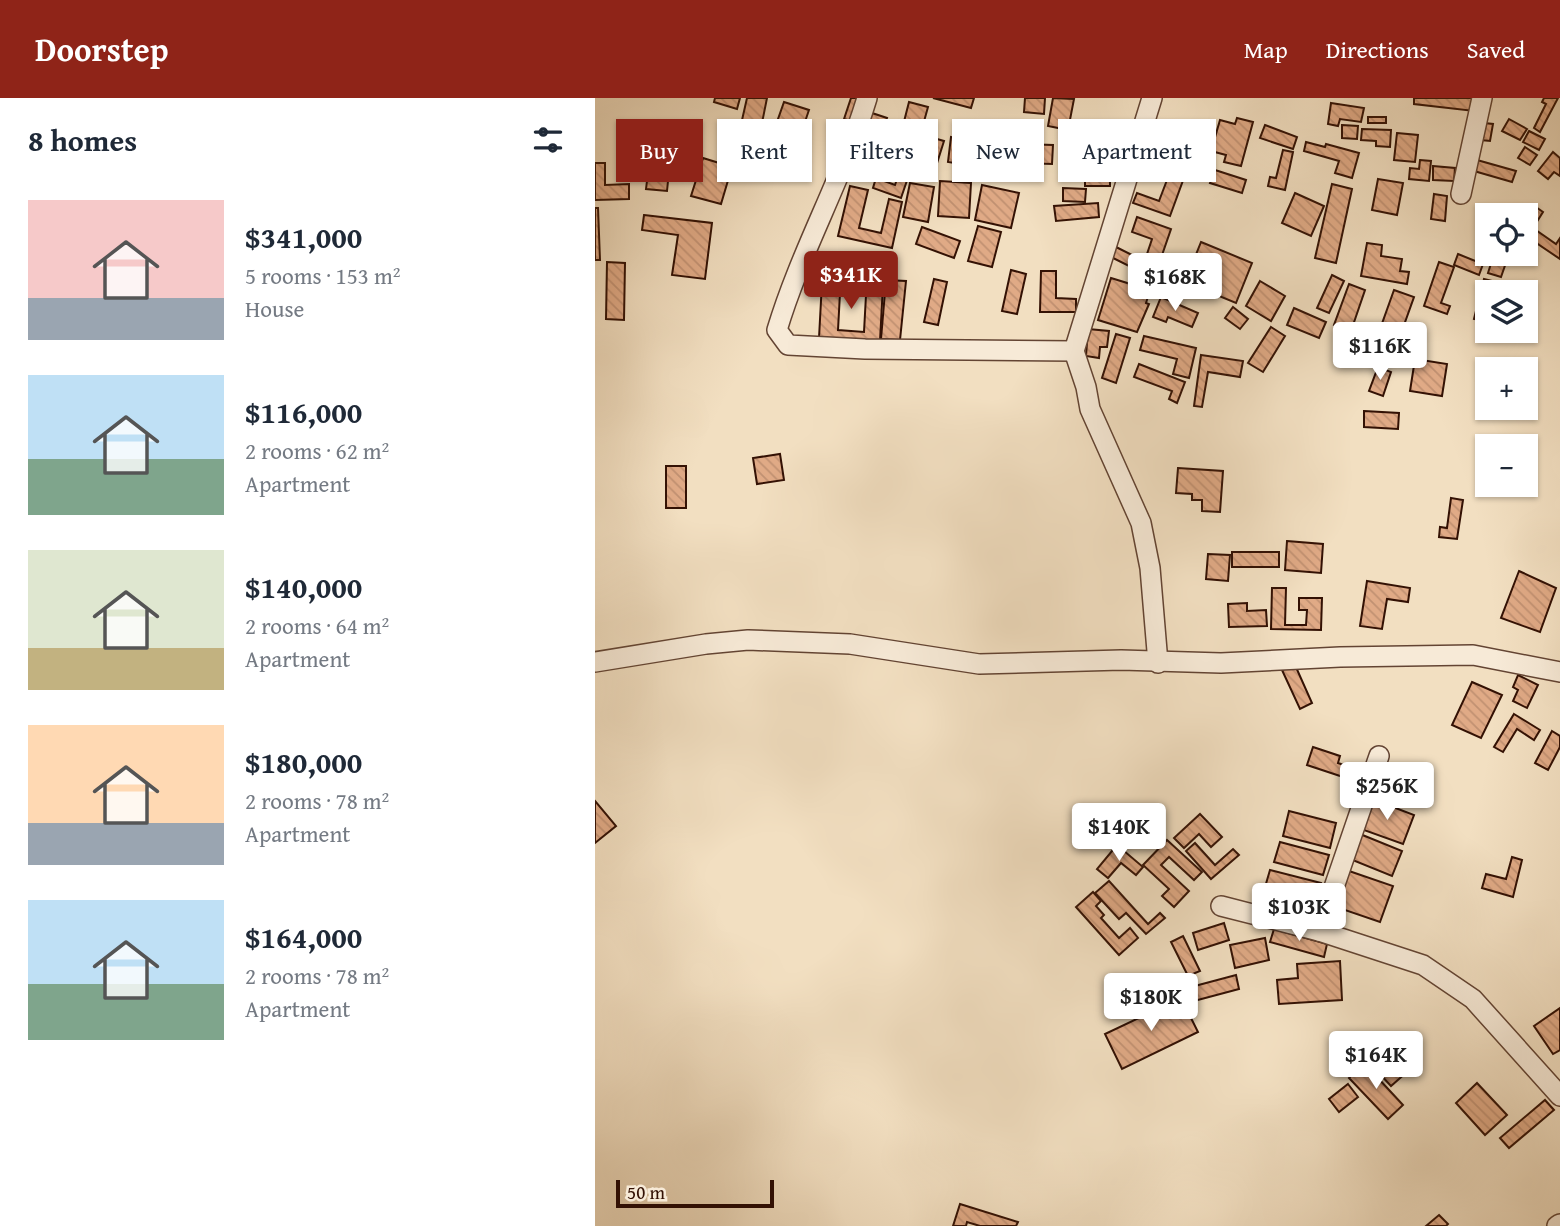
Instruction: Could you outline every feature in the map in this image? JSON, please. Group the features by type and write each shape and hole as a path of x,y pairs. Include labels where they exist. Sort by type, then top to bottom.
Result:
{"street":[{"path":"867,98 845,162 790,285 777,330 788,345 865,349 1074,351"},
{"path":"1151,98 1074,351 1090,409 1141,523 1150,568 1158,663"},
{"path":"1461,194 1482,98"},
{"path":"595,662 748,640 850,644 979,664 1121,660 1221,663 1339,657 1473,655 1560,672"},
{"path":"1319,931 1379,756"},
{"path":"1221,906 1319,931 1423,965 1473,999 1560,1096"}],"building":[{"path":"715,98 740,98 737,109 714,102"},
{"path":"747,98 767,98 763,119 742,119"},
{"path":"851,98 864,98 857,119 844,119"},
{"path":"933,98 974,98 971,108"},
{"path":"1025,98 1045,98 1044,114 1024,112"},
{"path":"1053,98 1074,99 1070,119 1058,119 1058,128 1048,126"},
{"path":"1414,98 1476,98 1474,111 1414,104"},
{"path":"1544,98 1558,98 1540,132 1534,128 1546,104 1542,102"},
{"path":"784,102 809,110 806,119 778,119"},
{"path":"909,102 928,107 925,119 905,119"},
{"path":"1331,103 1364,108 1361,122 1340,119 1338,126 1328,124"},
{"path":"869,112 887,118 887,119 867,119"},
{"path":"1368,117 1386,117 1386,123 1368,123"},
{"path":"1237,118 1253,122 1241,166 1224,162 1226,155 1216,152 1216,134 1220,120 1235,124"},
{"path":"1509,119 1527,129 1520,140 1502,131"},
{"path":"1484,123 1493,124 1490,141 1481,140"},
{"path":"1265,125 1297,137 1293,149 1260,138"},
{"path":"1342,125 1358,126 1357,139 1342,138"},
{"path":"1362,129 1391,130 1390,147 1376,146 1376,141 1361,140"},
{"path":"1529,131 1545,139 1539,150 1523,142"},
{"path":"1397,133 1418,135 1415,162 1394,160"},
{"path":"951,137 952,163 948,162"},
{"path":"938,139 944,141 938,160"},
{"path":"1306,142 1325,147 1326,144 1359,153 1352,178 1335,173 1339,161 1304,151"},
{"path":"1044,145 1053,145 1052,164 1044,164"},
{"path":"1525,147 1537,155 1530,165 1518,158"},
{"path":"1283,150 1293,152 1285,190 1268,186 1270,177 1276,178"},
{"path":"1553,152 1560,158 1560,176 1554,172 1548,179 1538,171"},
{"path":"703,158 717,162 717,182 728,182 721,204 691,196 695,182 703,182"},
{"path":"1420,160 1431,161 1429,181 1409,179 1410,168 1419,169"},
{"path":"1477,160 1516,171 1512,182 1474,171"},
{"path":"595,163 605,163 605,185 629,184 629,199 595,200"},
{"path":"1433,166 1455,168 1454,181 1433,180"},
{"path":"1216,170 1246,180 1242,193 1210,183 1216,182"},
{"path":"1378,179 1403,183 1397,215 1372,210"},
{"path":"940,181 971,183 969,218 938,216"},
{"path":"647,182 668,182 667,191 646,189"},
{"path":"875,182 895,185 896,182 906,182 901,198 873,188"},
{"path":"1085,182 1110,182 1110,186 1085,186"},
{"path":"1166,182 1182,182 1170,216 1133,203 1137,193 1159,201"},
{"path":"910,183 934,187 928,222 903,217"},
{"path":"1332,184 1352,189 1336,263 1315,258"},
{"path":"982,185 1019,193 1011,228 975,220"},
{"path":"850,186 868,190 859,228 881,233 889,199 902,202 892,248 838,236"},
{"path":"1063,188 1086,189 1085,202 1063,201"},
{"path":"1295,193 1324,206 1311,236 1282,223"},
{"path":"1434,194 1447,196 1445,221 1431,219"},
{"path":"1098,203 1099,217 1056,221 1054,206"},
{"path":"595,208 598,208 600,260 595,260"},
{"path":"644,215 712,223 705,279 672,275 678,235 642,230"},
{"path":"1137,217 1171,229 1161,258 1147,254 1152,239 1132,232"},
{"path":"978,226 1001,232 992,267 968,261"},
{"path":"922,227 960,241 954,258 916,244"},
{"path":"1538,231 1556,244 1560,238 1560,259 1538,244"},
{"path":"1201,242 1252,263 1236,303 1185,282"},
{"path":"1367,243 1382,245 1381,256 1402,259 1400,271 1409,272 1407,284 1361,276"},
{"path":"1116,247 1148,263 1143,273 1111,257"},
{"path":"1458,254 1475,261 1475,266 1482,266 1479,275 1454,265"},
{"path":"607,262 625,263 624,320 606,319"},
{"path":"1439,262 1454,267 1441,303 1450,306 1447,314 1424,306"},
{"path":"1490,266 1505,266 1501,277 1488,273"},
{"path":"1011,270 1026,274 1017,314 1002,311"},
{"path":"1154,270 1179,283 1175,291 1161,284 1158,289 1147,284"},
{"path":"1041,271 1056,271 1056,298 1076,299 1076,312 1040,312"},
{"path":"1332,275 1344,281 1329,313 1317,308"},
{"path":"1111,278 1150,290 1146,303 1149,304 1137,332 1098,320"},
{"path":"934,279 947,282 938,325 924,322"},
{"path":"886,280 906,281 900,340 881,339"},
{"path":"1260,281 1285,296 1271,321 1246,306"},
{"path":"822,282 883,285 880,341 819,338","holes":["840,293 866,295 864,332 838,330"]},
{"path":"1349,284 1365,290 1351,331 1334,325"},
{"path":"1394,290 1414,297 1399,339 1379,332"},
{"path":"1161,297 1198,313 1192,327 1168,317 1166,322 1153,317"},
{"path":"1233,307 1248,319 1240,329 1225,318"},
{"path":"1294,308 1326,322 1319,338 1287,325"},
{"path":"1271,327 1285,336 1263,372 1248,363"},
{"path":"1088,329 1109,331 1107,347 1100,347 1099,358 1086,356"},
{"path":"1116,334 1130,338 1116,383 1102,378"},
{"path":"1144,336 1196,348 1189,378 1173,374 1177,359 1140,350"},
{"path":"1201,355 1243,361 1240,377 1208,372 1202,407 1194,406"},
{"path":"1415,359 1447,364 1442,396 1410,391"},
{"path":"1139,364 1185,382 1177,403 1169,399 1172,391 1134,377"},
{"path":"1378,367 1391,372 1383,396 1369,391"},
{"path":"1364,411 1399,413 1398,429 1364,427"},
{"path":"780,454 784,480 757,484 753,458"},
{"path":"666,466 686,466 686,508 666,508"},
{"path":"1178,468 1223,471 1220,512 1202,511 1202,500 1192,500 1192,494 1176,493"},
{"path":"1451,498 1463,500 1457,539 1439,537 1440,527 1447,528"},
{"path":"1287,541 1323,544 1321,573 1285,570"},
{"path":"1232,552 1279,552 1279,567 1232,567"},
{"path":"1208,554 1230,555 1228,581 1206,579"},
{"path":"1519,571 1556,588 1540,632 1501,618"},
{"path":"1367,581 1410,588 1408,602 1387,599 1382,629 1360,626"},
{"path":"1272,588 1286,588 1285,625 1306,625 1307,610 1299,610 1299,598 1322,598 1321,630 1271,629"},
{"path":"1247,603 1247,611 1266,610 1267,626 1229,627 1228,604"},
{"path":"1295,665 1312,703 1300,709 1282,670"},
{"path":"1518,675 1538,685 1527,708 1513,701 1518,690 1513,687"},
{"path":"1472,682 1502,695 1481,738 1452,725"},
{"path":"1514,714 1540,730 1534,740 1517,729 1503,752 1494,747"},
{"path":"1552,731 1560,736 1560,747 1548,770 1535,763"},
{"path":"1313,747 1340,756 1338,763 1347,766 1343,777 1307,765"},
{"path":"1372,799 1414,815 1403,844 1361,829"},
{"path":"595,801 616,826 595,843"},
{"path":"1289,811 1336,823 1330,848 1283,836"},
{"path":"1200,814 1222,837 1211,847 1199,834 1184,848 1174,838"},
{"path":"1360,834 1402,851 1392,876 1350,859"},
{"path":"1167,840 1202,872 1194,880 1169,857 1161,865 1189,891 1174,907 1162,896 1169,889 1143,865"},
{"path":"1280,842 1329,855 1323,875 1274,862"},
{"path":"1195,843 1215,865 1233,849 1239,855 1211,879 1186,851"},
{"path":"1117,845 1143,867 1136,875 1121,863 1108,878 1097,869"},
{"path":"1512,857 1522,860 1513,897 1482,888 1486,874 1506,879"},
{"path":"1270,870 1321,883 1315,907 1263,894"},
{"path":"1349,871 1393,886 1380,922 1336,907"},
{"path":"1109,881 1148,924 1160,913 1165,918 1146,934 1126,913 1119,919 1095,893"},
{"path":"1093,892 1101,901 1096,906 1104,915 1101,918 1119,938 1130,928 1138,938 1119,955 1076,907"},
{"path":"1224,923 1229,940 1198,950 1193,933"},
{"path":"1274,929 1327,944 1324,957 1270,942"},
{"path":"1183,936 1200,971 1188,976 1171,942"},
{"path":"1265,938 1269,960 1235,968 1230,945"},
{"path":"1340,961 1342,1000 1279,1004 1277,980 1298,978 1297,964"},
{"path":"1236,975 1239,989 1194,1001 1191,987"},
{"path":"1181,998 1198,1032 1122,1069 1105,1034"},
{"path":"1560,1008 1560,1050 1553,1054 1534,1026"},
{"path":"1392,1037 1416,1064 1391,1086 1367,1060"},
{"path":"1364,1063 1403,1105 1388,1119 1349,1078"},
{"path":"1477,1083 1507,1115 1485,1135 1456,1103"},
{"path":"1348,1084 1358,1097 1339,1112 1329,1099"},
{"path":"1545,1100 1554,1110 1509,1148 1500,1138"},
{"path":"960,1204 1018,1222 1016,1226 980,1226 967,1222 966,1226 953,1226"},
{"path":"1439,1215 1448,1224 1446,1226 1426,1226"}]}
